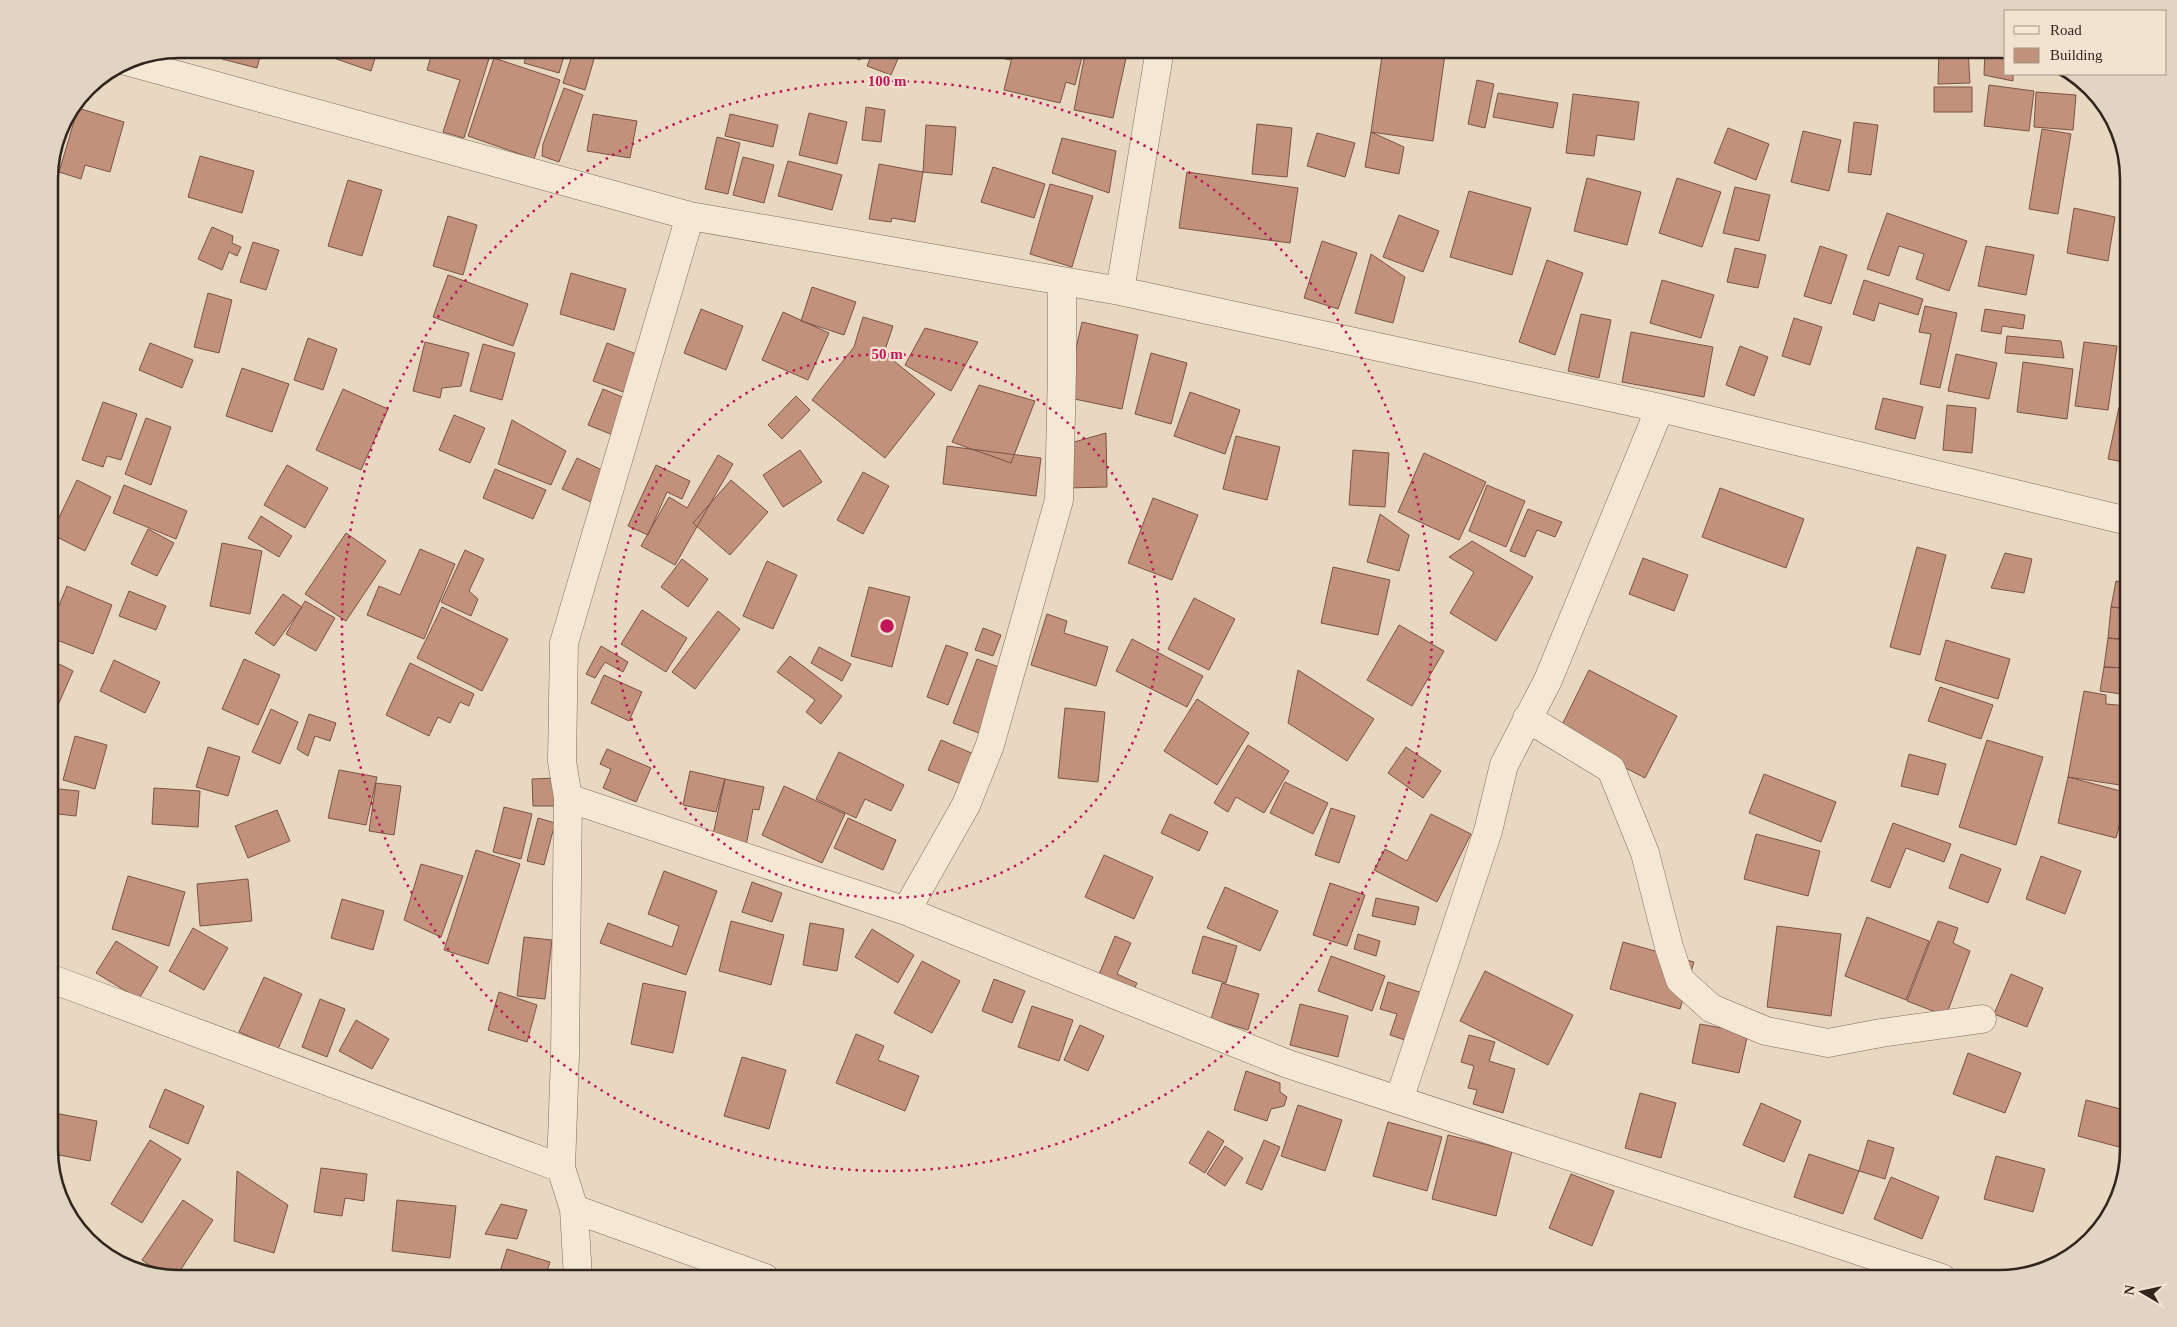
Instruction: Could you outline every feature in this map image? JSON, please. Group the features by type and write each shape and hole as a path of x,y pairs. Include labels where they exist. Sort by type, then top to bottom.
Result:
{"street":[{"path":"1120,292 1159,57"},
{"path":"139,64 690,216 1120,292 1660,408 2119,519"},
{"path":"578,1270 574,1209 561,1168 565,1055 568,798 562,761 564,643 690,216"},
{"path":"906,911 966,805 990,745 1058,500 1062,370 1062,282"},
{"path":"1399,1100 1488,830 1504,765 1548,680 1660,408"},
{"path":"1528,718 1611,769 1645,853 1669,947 1680,980 1711,1008 1766,1031 1828,1043 1881,1033 1982,1019"},
{"path":"568,798 906,911 1288,1064 1918,1270"},
{"path":"58,981 561,1168"},
{"path":"574,1209 743,1270"}],"building":[{"path":"1126,57 1113,118 1074,110 1084,58"},
{"path":"1382,57 1445,57 1433,141 1371,132"},
{"path":"1939,57 1968,57 1970,83 1938,84"},
{"path":"1985,57 2004,58 2004,75 2013,75 2013,81 1984,75"},
{"path":"222,58 260,58 257,68"},
{"path":"333,58 375,58 371,71"},
{"path":"430,58 489,58 464,138 443,132 460,80 427,70"},
{"path":"494,58 560,80 534,159 468,136"},
{"path":"525,58 563,58 559,73 524,63"},
{"path":"571,58 594,58 585,90 563,83"},
{"path":"870,58 898,58 891,75 867,66"},
{"path":"1012,58 1082,58 1075,85 1066,82 1060,103 1004,90"},
{"path":"1477,80 1494,84 1485,128 1468,124"},
{"path":"1989,85 2034,91 2029,131 1984,126"},
{"path":"1934,87 1972,87 1972,112 1934,112"},
{"path":"564,88 583,95 559,162 542,156 543,144"},
{"path":"2036,92 2076,95 2073,130 2034,127"},
{"path":"1498,93 1558,103 1553,128 1493,117"},
{"path":"1573,94 1639,102 1634,140 1597,135 1594,156 1566,153"},
{"path":"866,107 885,110 881,142 862,140"},
{"path":"80,109 124,122 110,172 85,165 81,179 59,172 76,114"},
{"path":"809,113 847,122 837,164 799,155"},
{"path":"593,114 637,121 630,158 587,151"},
{"path":"730,114 778,125 773,147 725,136"},
{"path":"1854,122 1878,125 1871,175 1848,172"},
{"path":"1257,124 1292,128 1287,177 1252,174"},
{"path":"926,125 956,127 952,175 923,172"},
{"path":"1728,128 1769,144 1756,180 1714,163"},
{"path":"2042,129 2071,134 2058,214 2029,209"},
{"path":"1803,131 1841,140 1829,191 1791,182"},
{"path":"1371,132 1404,147 1399,174 1365,167"},
{"path":"1317,133 1355,143 1345,177 1307,166"},
{"path":"717,137 740,143 728,194 705,189"},
{"path":"1062,138 1116,151 1109,193 1052,173"},
{"path":"200,156 254,171 242,213 188,197"},
{"path":"743,157 774,165 764,203 733,195"},
{"path":"788,161 842,175 832,210 778,196"},
{"path":"879,164 923,172 915,222 892,218 891,222 869,219"},
{"path":"993,167 1045,184 1034,218 981,202"},
{"path":"1187,172 1298,188 1290,243 1179,228"},
{"path":"1587,178 1641,192 1627,245 1574,231"},
{"path":"1677,178 1721,192 1702,247 1659,233"},
{"path":"348,180 382,190 362,256 328,246"},
{"path":"1050,184 1093,196 1072,267 1030,254"},
{"path":"1735,187 1770,195 1759,241 1723,233"},
{"path":"1469,191 1531,208 1512,275 1450,257"},
{"path":"2074,208 2115,217 2108,261 2067,253"},
{"path":"1887,213 1967,241 1949,291 1916,279 1924,254 1899,246 1889,276 1867,269"},
{"path":"1399,215 1439,231 1423,272 1383,257"},
{"path":"448,216 477,225 463,275 433,266"},
{"path":"212,227 233,236 232,243 241,247 237,256 229,252 222,270 198,259"},
{"path":"1322,241 1357,253 1338,309 1304,298"},
{"path":"253,242 279,250 266,290 240,282"},
{"path":"1820,246 1847,255 1831,304 1804,296"},
{"path":"1986,246 2034,255 2026,295 1978,286"},
{"path":"1735,248 1766,255 1758,288 1727,282"},
{"path":"1371,254 1405,277 1393,323 1355,313"},
{"path":"1547,260 1583,273 1555,355 1519,342"},
{"path":"571,273 626,289 614,330 560,314"},
{"path":"448,275 528,304 513,346 433,317"},
{"path":"1662,280 1714,295 1701,338 1650,323"},
{"path":"1864,280 1923,299 1918,315 1879,303 1874,321 1853,314"},
{"path":"812,287 856,302 844,335 801,321"},
{"path":"208,293 232,300 219,353 194,347"},
{"path":"1925,306 1957,313 1940,388 1920,384 1931,334 1919,332"},
{"path":"701,309 743,326 726,370 684,353"},
{"path":"1985,309 2025,315 2023,329 2002,326 2001,334 1981,331"},
{"path":"783,312 829,333 808,380 762,360"},
{"path":"1581,314 1611,320 1599,378 1568,371"},
{"path":"863,317 893,326 884,353 935,394 885,458 812,400 854,347"},
{"path":"1794,318 1822,327 1810,365 1782,356"},
{"path":"1082,322 1138,335 1122,409 1065,397"},
{"path":"925,328 978,342 951,391 905,365"},
{"path":"1631,332 1713,347 1704,397 1622,382"},
{"path":"2007,336 2061,341 2064,358 2005,353"},
{"path":"308,338 337,349 323,390 294,380"},
{"path":"425,342 469,353 461,386 442,388 440,398 413,391"},
{"path":"2084,342 2117,346 2108,410 2075,406"},
{"path":"150,343 193,360 182,388 139,370"},
{"path":"607,343 642,356 629,394 593,381"},
{"path":"483,344 515,353 502,400 470,391"},
{"path":"1740,346 1768,357 1754,396 1726,385"},
{"path":"1151,353 1187,363 1171,424 1135,414"},
{"path":"1956,354 1997,363 1989,399 1948,391"},
{"path":"2023,362 2073,369 2067,419 2017,412"},
{"path":"242,368 289,384 272,432 226,416"},
{"path":"979,385 1035,401 1011,463 952,442"},
{"path":"343,389 388,409 361,470 316,450"},
{"path":"603,389 632,401 618,437 588,425"},
{"path":"1190,392 1240,410 1225,454 1174,436"},
{"path":"796,396 810,410 782,439 768,425"},
{"path":"1883,398 1923,407 1915,439 1875,429"},
{"path":"103,402 137,414 121,460 107,456 103,467 82,460"},
{"path":"1947,405 1976,408 1972,453 1943,450"},
{"path":"2119,407 2119,407 2119,461 2108,459"},
{"path":"454,415 485,428 470,463 439,450"},
{"path":"146,418 171,427 151,485 125,474"},
{"path":"512,420 566,451 551,485 498,464"},
{"path":"1106,433 1107,487 1067,488 1067,444"},
{"path":"1236,436 1280,447 1267,500 1223,489"},
{"path":"947,446 1041,458 1036,496 943,484"},
{"path":"800,450 822,482 783,507 763,475"},
{"path":"1353,450 1389,453 1385,507 1349,505"},
{"path":"1424,453 1486,482 1459,540 1398,512"},
{"path":"718,455 733,464 675,565 641,546 669,497 687,508"},
{"path":"577,458 612,475 598,505 562,489"},
{"path":"287,465 328,488 305,528 264,505"},
{"path":"656,465 690,481 682,499 667,492 648,535 628,526"},
{"path":"495,469 546,490 533,519 483,498"},
{"path":"863,472 889,486 863,534 837,520"},
{"path":"77,480 111,497 85,551 58,538 58,519"},
{"path":"731,480 768,512 730,555 693,523"},
{"path":"124,485 187,511 176,539 113,513"},
{"path":"1487,485 1525,501 1506,547 1469,531"},
{"path":"1720,488 1804,519 1786,568 1702,537"},
{"path":"1153,498 1198,515 1172,580 1128,563"},
{"path":"1528,509 1562,522 1555,537 1537,530 1525,557 1510,551"},
{"path":"1380,514 1409,535 1399,571 1367,562"},
{"path":"261,516 292,536 279,557 248,538"},
{"path":"148,529 174,543 157,576 131,564"},
{"path":"346,533 386,561 346,621 305,594"},
{"path":"1472,541 1533,577 1496,641 1450,613 1474,572 1449,557"},
{"path":"222,543 262,551 250,614 210,606"},
{"path":"1917,547 1946,555 1920,655 1890,647"},
{"path":"420,549 455,564 424,639 367,615 379,586 400,595"},
{"path":"465,550 484,559 469,591 478,599 471,616 441,602"},
{"path":"2005,553 2032,559 2024,593 1991,588"},
{"path":"1643,558 1688,575 1674,611 1629,594"},
{"path":"682,559 708,579 688,607 661,587"},
{"path":"767,561 797,575 773,629 743,616"},
{"path":"1333,567 1390,580 1378,635 1321,623"},
{"path":"2116,581 2119,582 2119,608 2111,607"},
{"path":"67,586 112,605 93,654 58,640 58,608"},
{"path":"869,587 910,597 892,667 851,656"},
{"path":"129,591 166,606 156,630 119,616"},
{"path":"283,594 302,607 274,646 255,633"},
{"path":"1194,598 1235,619 1209,670 1168,649"},
{"path":"305,601 335,618 316,651 286,634"},
{"path":"442,607 508,639 482,691 417,658"},
{"path":"2111,607 2119,608 2119,639 2108,638"},
{"path":"642,610 687,638 666,672 621,644"},
{"path":"718,611 740,629 695,689 672,672"},
{"path":"1047,614 1067,621 1064,633 1108,647 1096,686 1031,665"},
{"path":"1399,625 1444,651 1412,706 1367,680"},
{"path":"983,628 1001,635 993,656 975,650"},
{"path":"2108,638 2119,639 2120,668 2104,667"},
{"path":"1132,639 1203,676 1187,707 1116,671"},
{"path":"1946,640 2010,659 1998,699 1935,680"},
{"path":"946,645 968,653 948,705 927,697"},
{"path":"601,646 628,662 623,672 605,662 595,678 586,674"},
{"path":"819,647 851,664 842,681 811,663"},
{"path":"790,656 842,696 821,724 806,712 815,700 777,672"},
{"path":"244,659 280,675 258,725 222,709"},
{"path":"977,659 1007,670 984,735 953,723"},
{"path":"114,660 160,682 145,713 100,691"},
{"path":"410,663 474,694 469,706 460,702 450,723 438,717 429,736 386,715"},
{"path":"58,664 73,671 58,705"},
{"path":"2104,667 2120,668 2120,694 2100,691"},
{"path":"1298,670 1374,719 1347,761 1288,723"},
{"path":"1589,670 1677,716 1645,778 1558,733"},
{"path":"604,675 642,692 629,721 591,703"},
{"path":"1940,687 1993,705 1981,739 1928,721"},
{"path":"2084,691 2106,695 2106,704 2120,705 2120,785 2068,777"},
{"path":"1197,699 1249,733 1217,785 1164,751"},
{"path":"1065,708 1105,712 1098,782 1058,778"},
{"path":"271,709 298,722 280,764 252,752"},
{"path":"309,714 336,723 330,741 315,736 308,756 297,749"},
{"path":"75,736 107,745 95,789 63,780"},
{"path":"941,740 976,755 963,785 928,770"},
{"path":"1987,740 2043,757 2016,845 1959,827"},
{"path":"1248,745 1289,771 1264,813 1236,797 1228,812 1214,803"},
{"path":"208,747 240,757 228,796 196,787"},
{"path":"1406,747 1441,771 1423,798 1388,773"},
{"path":"607,749 651,768 636,802 603,788 611,769 600,764"},
{"path":"839,752 904,785 891,811 865,799 856,818 816,799"},
{"path":"1909,754 1946,764 1938,795 1901,786"},
{"path":"339,770 377,777 366,825 328,818"},
{"path":"690,771 725,779 716,812 683,805"},
{"path":"1764,774 1836,802 1821,842 1749,813"},
{"path":"2068,777 2120,791 2120,824 2116,838 2058,823"},
{"path":"557,778 558,806 533,806 532,779"},
{"path":"725,779 764,787 759,810 753,809 745,851 711,844"},
{"path":"1285,782 1328,803 1313,834 1270,813"},
{"path":"376,783 401,786 394,835 369,831"},
{"path":"784,786 845,814 822,863 762,835"},
{"path":"154,788 200,791 198,827 152,824"},
{"path":"58,789 79,791 76,816 58,814"},
{"path":"504,807 532,814 521,859 493,852"},
{"path":"1331,808 1355,816 1339,863 1315,855"},
{"path":"277,810 290,841 248,858 235,826"},
{"path":"1170,814 1208,832 1199,851 1161,833"},
{"path":"1431,814 1471,834 1437,902 1374,870 1385,849 1407,861"},
{"path":"538,818 555,823 544,865 527,861"},
{"path":"848,818 896,840 883,870 834,848"},
{"path":"1893,823 1951,844 1944,862 1906,848 1890,888 1871,881"},
{"path":"1756,834 1820,851 1808,896 1744,879"},
{"path":"476,850 520,864 488,964 444,950"},
{"path":"1961,854 2001,869 1988,903 1949,888"},
{"path":"1104,855 1153,877 1134,919 1085,897"},
{"path":"2041,856 2081,871 2065,914 2026,899"},
{"path":"421,864 463,876 441,937 404,920"},
{"path":"664,871 717,891 686,975 600,943 608,923 672,947 679,926 648,914"},
{"path":"128,876 185,892 169,946 112,929"},
{"path":"248,879 252,921 200,926 197,884"},
{"path":"752,882 782,893 772,922 742,912"},
{"path":"1330,883 1365,895 1347,946 1313,935"},
{"path":"1225,887 1278,911 1260,951 1207,928"},
{"path":"1376,898 1419,907 1415,925 1372,916"},
{"path":"342,899 384,911 373,950 331,938"},
{"path":"1867,917 1929,941 1906,1000 1845,976"},
{"path":"731,921 784,935 771,985 719,971"},
{"path":"1938,921 1958,928 1953,943 1970,951 1946,1016 1907,1001"},
{"path":"810,923 844,929 837,971 803,965"},
{"path":"1777,926 1841,934 1831,1016 1767,1007"},
{"path":"193,928 228,948 204,990 169,971"},
{"path":"872,929 914,955 898,983 855,957"},
{"path":"1358,934 1380,941 1376,956 1354,949"},
{"path":"1115,936 1131,943 1117,974 1137,983 1130,999 1095,984"},
{"path":"1203,936 1237,946 1226,983 1192,973"},
{"path":"524,937 552,940 545,999 517,996"},
{"path":"116,941 158,967 139,999 96,973"},
{"path":"1623,942 1694,962 1680,1009 1610,989"},
{"path":"1331,956 1385,976 1372,1011 1318,991"},
{"path":"922,961 960,981 932,1033 894,1013"},
{"path":"1485,971 1573,1015 1548,1065 1460,1021"},
{"path":"2011,974 2043,988 2027,1027 1994,1014"},
{"path":"264,977 302,994 278,1049 239,1032"},
{"path":"994,979 1025,991 1012,1023 982,1011"},
{"path":"1388,982 1429,995 1414,1043 1390,1035 1397,1014 1380,1009"},
{"path":"643,983 686,992 673,1053 631,1044"},
{"path":"1222,983 1259,994 1248,1030 1211,1019"},
{"path":"499,992 537,1005 527,1042 488,1030"},
{"path":"320,999 345,1009 327,1057 302,1047"},
{"path":"1300,1004 1348,1016 1338,1057 1290,1045"},
{"path":"1032,1006 1073,1020 1059,1061 1018,1047"},
{"path":"356,1020 389,1039 372,1069 339,1051"},
{"path":"1700,1024 1748,1033 1739,1073 1692,1063"},
{"path":"1080,1025 1104,1036 1088,1071 1064,1060"},
{"path":"856,1034 884,1046 878,1060 919,1076 905,1111 836,1083"},
{"path":"1469,1035 1495,1042 1489,1061 1515,1069 1503,1113 1473,1104 1477,1090 1468,1088 1474,1066 1461,1062"},
{"path":"1968,1053 2021,1073 2005,1113 1953,1094"},
{"path":"742,1057 786,1070 769,1129 724,1116"},
{"path":"1246,1071 1280,1083 1280,1092 1287,1097 1284,1106 1271,1109 1267,1121 1234,1110"},
{"path":"165,1089 204,1106 188,1144 149,1127"},
{"path":"1640,1093 1676,1103 1661,1158 1625,1148"},
{"path":"2086,1100 2120,1109 2119,1147 2078,1136"},
{"path":"1761,1103 1801,1121 1784,1162 1743,1145"},
{"path":"1298,1105 1342,1120 1325,1171 1281,1156"},
{"path":"58,1114 97,1121 90,1161 58,1155"},
{"path":"1388,1122 1442,1137 1427,1191 1373,1176"},
{"path":"1208,1131 1224,1141 1205,1173 1189,1163"},
{"path":"1448,1135 1512,1151 1496,1216 1432,1199"},
{"path":"150,1140 181,1159 142,1223 111,1204"},
{"path":"1264,1140 1280,1147 1262,1190 1246,1183"},
{"path":"1868,1140 1894,1148 1885,1179 1859,1171"},
{"path":"1225,1146 1243,1158 1225,1186 1207,1174"},
{"path":"1809,1154 1859,1171 1843,1214 1794,1197"},
{"path":"1996,1156 2045,1169 2033,1212 1984,1199"},
{"path":"321,1168 367,1174 364,1201 345,1198 342,1216 314,1212"},
{"path":"237,1171 288,1205 274,1253 234,1241"},
{"path":"1571,1174 1614,1191 1592,1246 1549,1228"},
{"path":"1891,1177 1939,1197 1922,1239 1874,1219"},
{"path":"183,1200 213,1220 181,1270 150,1266 142,1260"},
{"path":"397,1200 456,1206 450,1258 392,1251"},
{"path":"501,1204 527,1210 517,1239 485,1234"},
{"path":"507,1249 550,1262 548,1270 500,1270"}]}
